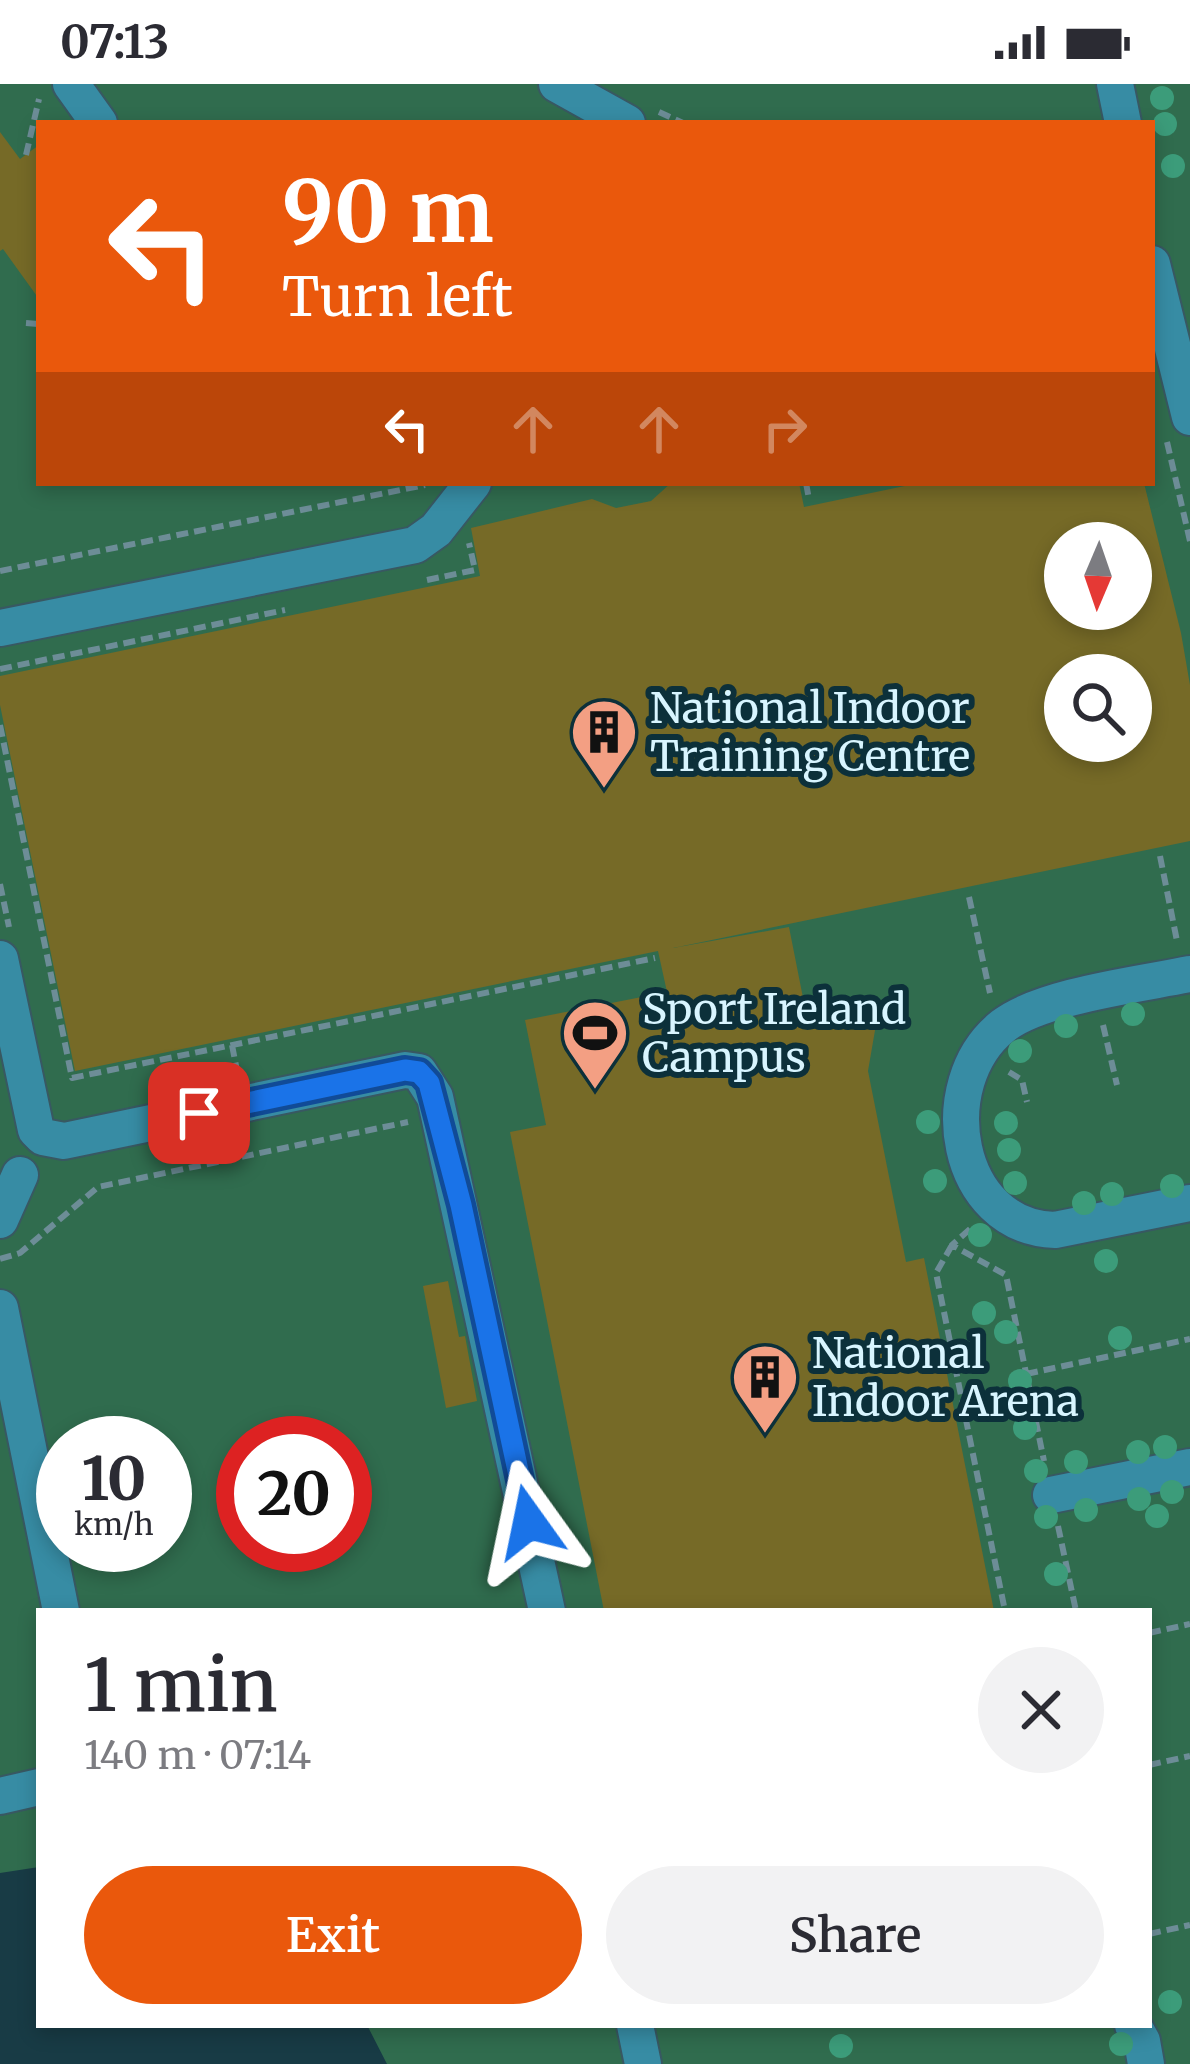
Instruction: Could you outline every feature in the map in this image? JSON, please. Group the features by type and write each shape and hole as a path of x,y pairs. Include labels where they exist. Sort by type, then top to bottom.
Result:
{"lane":[{"path":"556,84 622,120"},
{"path":"1115,84 1123,120"},
{"path":"56,86 96,120"},
{"path":"1155,288 1176,422"},
{"path":"0,628 415,544 436,530 471,486"},
{"path":"5,944 36,1130 43,1137 64,1141 405,1070 419,1072 429,1083 546,1608"},
{"path":"1187,974 1042,1007 1004,1025 979,1053 960,1102 960,1126 969,1168 995,1206 1022,1224 1055,1230 1190,1203"},
{"path":"0,1220 20,1175"},
{"path":"0,1308 60,1608"},
{"path":"1052,1495 1190,1467"},
{"path":"0,1796 36,1788"},
{"path":"635,2028 643,2064"},
{"path":"1134,2028 1146,2064"}],"path":[{"path":"41,120 56,86"},
{"path":"26,155 36,132"},
{"path":"26,323 36,324"},
{"path":"1176,422 1190,541"},
{"path":"0,571 420,486"},
{"path":"807,486 809,499"},
{"path":"0,724 72,1078 655,958"},
{"path":"1160,856 1187,974"},
{"path":"0,884 5,944"},
{"path":"970,897 994,1008 1004,1025"},
{"path":"1096,994 1117,1085"},
{"path":"0,1259 20,1253 98,1186 440,1116"},
{"path":"995,1206 952,1246 936,1273 1004,1608"},
{"path":"952,1246 1006,1275 1075,1608"},
{"path":"1026,1374 1190,1340"},
{"path":"1152,1632 1190,1624"},
{"path":"1152,1764 1190,1756"},
{"path":"1152,1933 1190,1925"}],"green space":[{"name":"Sport Ireland Campus","path":"0,84 1190,84 1190,2064 387,2064 369,2028 1152,2028 1152,1608 36,1608 36,1867 0,1873"}],"building":[{"path":"0,132 20,159 36,147 36,295 0,251"},
{"name":"National Indoor Training Centre","path":"668,486 800,486 804,507 905,486 1145,486 1190,685 1190,841 673,948 789,927 809,1028 878,1013 868,1071 906,1262 924,1258 993,1608 603,1608 510,1132 546,1125 525,1020 667,992 658,951 75,1071 0,705 0,676 480,576 471,528 592,499 616,508 651,501"},
{"path":"448,1281 459,1337 465,1336 477,1401 446,1408 423,1286"}],"place":[{"name":"National Indoor Training Centre","path":"604,791"},
{"name":"Sport Ireland Campus","path":"595,1092"},
{"name":"National Indoor Arena","path":"765,1436"}],"route":[{"path":"199,1113 405,1070 419,1072 429,1083 461,1205 529,1522"}]}
